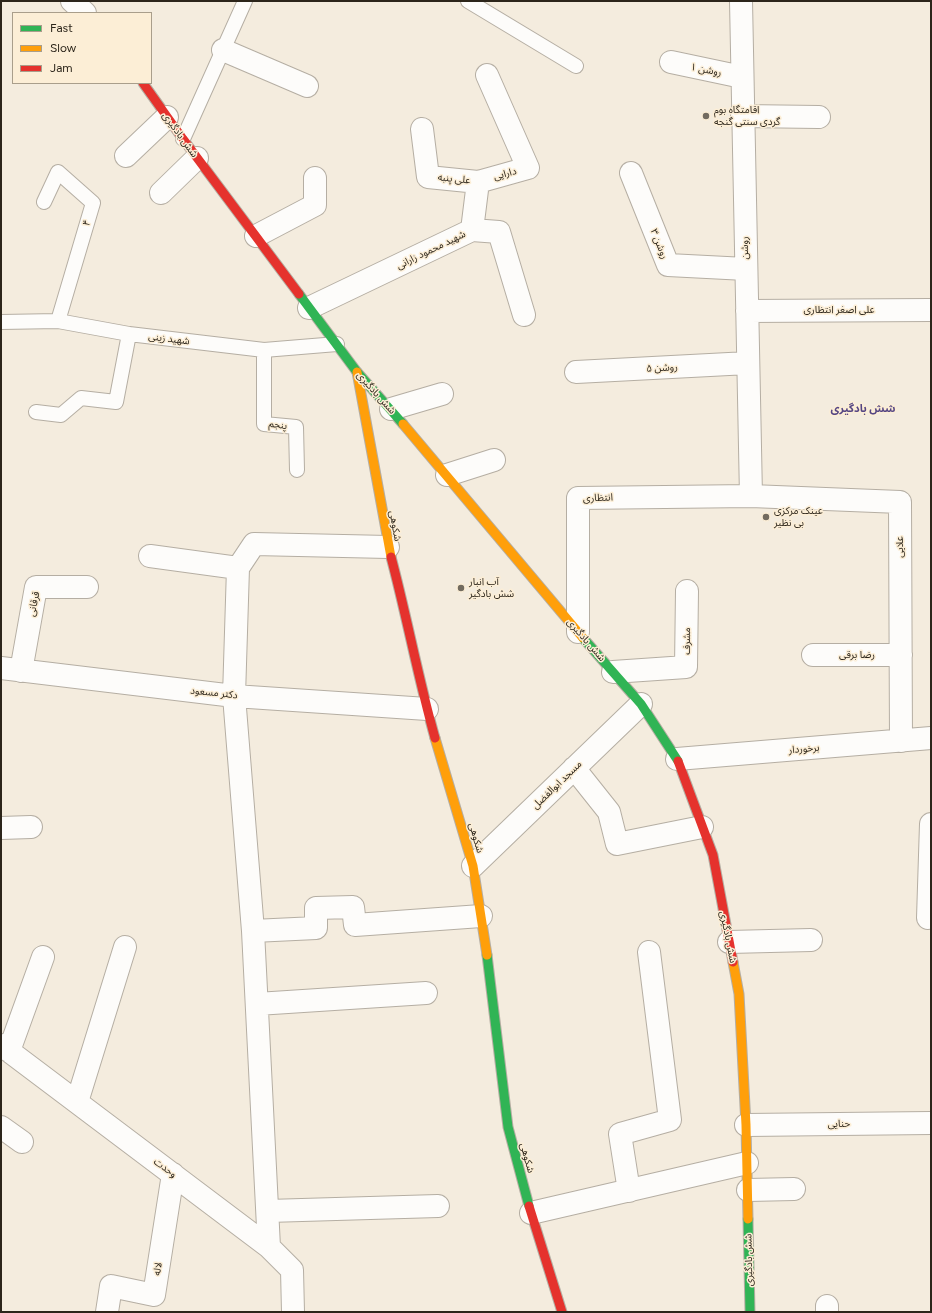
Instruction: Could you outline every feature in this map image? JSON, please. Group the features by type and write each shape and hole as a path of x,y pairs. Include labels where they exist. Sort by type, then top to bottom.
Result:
{"street":[{"path":"72,1 84,12"},
{"name":"روشن","path":"741,1 742,116 751,496"},
{"path":"223,50 307,86"},
{"name":"روشن ۱","path":"671,62 742,77"},
{"name":"دارایی","path":"478,182 528,168 487,75"},
{"name":"شش بادگیری","path":"144,84 197,158 357,372 391,409 578,632 641,704 677,760 713,855 739,994 746,1125 750,1312"},
{"path":"742,116 819,117"},
{"path":"126,156 167,117"},
{"name":"علی پنبه","path":"422,130 428,177 478,182"},
{"path":"161,193 197,158"},
{"name":"روشن ۳","path":"631,173 668,265 746,269"},
{"path":"256,236 315,205 315,178"},
{"path":"472,230 478,182"},
{"name":"شهید محمود زارانی","path":"309,308 472,230 499,232 524,315"},
{"name":"علی اصغر انتظاری","path":"747,311 931,310"},
{"name":"روشن ۵","path":"576,372 748,363"},
{"name":"شکوهی","path":"357,372 388,547 402,598 427,709 473,866 489,967 508,1127 531,1213 562,1312"},
{"path":"391,409 442,394"},
{"path":"447,475 494,460"},
{"name":"انتظاری","path":"578,632 578,498 751,496"},
{"name":"علایی","path":"751,496 900,502 901,741"},
{"path":"269,1247 253,931 234,696 238,568 254,544 388,547"},
{"path":"150,556 238,568"},
{"name":"قرقانی","path":"11,670 36,587 87,586"},
{"name":"مشرف","path":"613,672 686,667 687,591"},
{"name":"رضا برقی","path":"813,655 901,655"},
{"name":"دکتر مسعود","path":"11,670 234,696 427,709"},
{"name":"مسجد ابوالفضل","path":"473,866 641,704"},
{"name":"برخوردار","path":"677,760 931,738"},
{"path":"574,768 609,812 617,844 702,828"},
{"path":"928,918 931,824"},
{"path":"1,828 31,827"},
{"path":"253,931 316,928 316,908 354,907 355,925 481,916"},
{"path":"729,942 811,940"},
{"path":"77,1102 125,947"},
{"path":"629,1191 620,1134 670,1120 649,952"},
{"path":"5,1048 43,957"},
{"path":"257,1004 426,993"},
{"name":"وحدت","path":"5,1048 269,1247 292,1270 292,1312"},
{"name":"حنایی","path":"746,1125 931,1123"},
{"path":"1,1127 22,1142"},
{"path":"531,1213 747,1163"},
{"name":"لاله","path":"107,1312 111,1286 154,1295 173,1174"},
{"path":"748,1190 794,1189"},
{"path":"268,1211 438,1206"}],"lane":[{"path":"183,139 245,1"},
{"path":"468,1 576,66"},
{"name":"۴","path":"44,202 58,172 93,203 58,321"},
{"name":"شهید زینی","path":"1,322 58,321 129,334 264,350 337,344"},
{"path":"36,412 61,415 81,398 116,402 129,334"},
{"name":"پنجم","path":"264,350 264,424 296,427 297,470"}],"traffic: fast":[{"path":"299,294 357,372 403,424"},
{"path":"583,638 641,704 678,761"},
{"path":"487,955 508,1127 529,1206"},
{"path":"748,1219 750,1312"}],"traffic: slow":[{"path":"357,372 391,557"},
{"path":"403,424 583,638"},
{"path":"435,738 473,866 487,955"},
{"path":"733,962 739,994 746,1125 748,1219"}],"traffic: jam":[{"path":"144,84 299,294"},
{"path":"391,557 435,738"},
{"path":"678,761 713,855 733,962"},
{"path":"529,1206 562,1312"}],"place":[{"name":"اقامتگاه بوم گردی سنتی گنجه","path":"706,116"},
{"name":"عینک مرکزی بی نظیر","path":"766,517"},
{"name":"آب انبار شش بادگیر","path":"461,588"}],"district":[{"name":"شش بادگیری","path":"863,409"}]}
